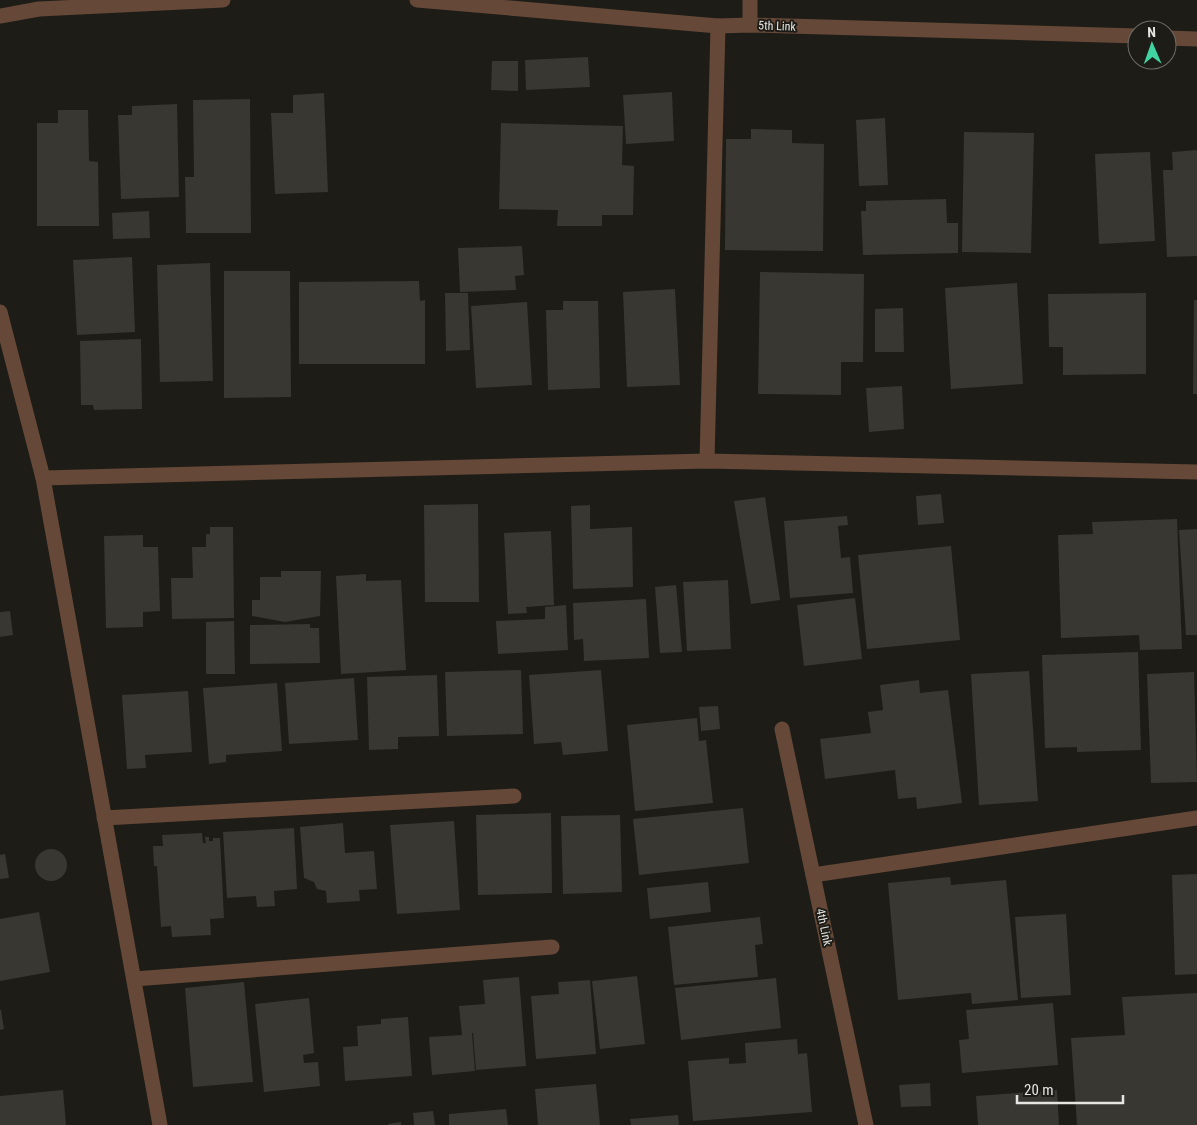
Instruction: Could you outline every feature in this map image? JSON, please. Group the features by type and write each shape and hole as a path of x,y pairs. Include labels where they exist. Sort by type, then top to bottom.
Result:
{"street":[{"path":"0,16 39,5 223,0"},
{"name":"5th Link","path":"417,0 718,26 750,25 1127,36"},
{"path":"750,0 750,25"},
{"path":"707,461 718,26"},
{"path":"1177,38 1197,39"},
{"path":"0,312 43,478 160,1125"},
{"path":"43,478 707,461 1197,472"},
{"name":"4th Link","path":"782,729 866,1125"},
{"path":"104,818 514,796"},
{"path":"813,875 1197,818"},
{"path":"134,979 552,947"}],"building":[{"path":"588,57 590,87 526,90 525,60"},
{"path":"492,61 518,61 518,91 491,90"},
{"path":"672,92 674,141 626,144 623,95"},
{"path":"324,93 328,192 275,194 271,113 293,113 293,95"},
{"path":"250,99 251,233 186,233 185,177 194,177 193,100"},
{"path":"177,104 179,197 121,199 118,115 132,115 132,106"},
{"path":"58,110 88,110 89,161 98,162 99,226 37,226 37,123 58,123"},
{"path":"885,118 888,185 859,186 856,120"},
{"path":"501,123 623,126 622,165 634,166 633,215 602,215 602,226 557,226 558,210 499,209"},
{"path":"751,129 792,130 792,143 824,144 823,251 725,250 726,139 751,139"},
{"path":"964,132 1034,133 1031,253 962,252"},
{"path":"1197,150 1197,256 1167,257 1163,170 1173,170 1172,152"},
{"path":"1150,152 1155,241 1099,244 1095,154"},
{"path":"946,199 947,223 958,223 958,253 863,255 861,211 866,211 866,201"},
{"path":"149,211 150,238 113,239 112,213"},
{"path":"522,246 524,275 515,276 516,290 460,292 458,248"},
{"path":"132,257 135,332 77,335 73,260"},
{"path":"210,263 213,381 160,382 157,265"},
{"path":"224,271 290,271 291,397 224,398"},
{"path":"760,272 864,274 863,362 841,362 841,395 758,394"},
{"path":"419,281 420,301 425,300 425,364 299,364 299,282"},
{"path":"1017,283 1023,384 951,389 945,288"},
{"path":"675,289 680,385 627,387 623,292"},
{"path":"445,293 468,293 470,350 446,351"},
{"path":"1146,293 1146,374 1063,375 1063,347 1049,347 1048,294"},
{"path":"1194,300 1197,300 1197,394 1193,394"},
{"path":"563,301 598,301 600,388 548,390 546,310 563,310"},
{"path":"527,302 532,385 476,388 471,306"},
{"path":"903,308 904,352 875,352 875,309"},
{"path":"141,339 142,409 94,410 93,405 81,405 80,341"},
{"path":"902,386 904,429 869,432 866,388"},
{"path":"941,494 944,523 918,525 916,496"},
{"path":"765,497 780,600 751,604 734,501"},
{"path":"478,504 479,602 425,602 424,505"},
{"path":"590,505 590,529 632,527 633,587 573,589 571,506"},
{"path":"847,516 848,525 838,526 841,558 850,557 853,593 790,598 784,521"},
{"path":"1177,519 1182,649 1140,650 1139,635 1061,638 1058,535 1093,534 1092,522"},
{"path":"210,527 233,527 234,618 172,619 171,578 193,578 192,547 206,547 206,534 210,534"},
{"path":"1197,529 1197,635 1186,635 1179,530"},
{"path":"551,531 554,605 526,607 527,613 508,614 504,533"},
{"path":"143,535 143,547 158,547 160,611 143,612 143,627 106,628 104,536"},
{"path":"951,546 960,640 867,649 858,555"},
{"path":"281,571 321,571 320,616 285,622 252,616 252,600 260,600 260,577 281,577"},
{"path":"366,574 366,581 401,580 406,670 341,674 336,576"},
{"path":"728,580 731,649 687,651 683,582"},
{"path":"676,585 682,652 660,653 655,587"},
{"path":"855,598 862,659 804,666 797,605"},
{"path":"646,599 649,658 584,661 583,639 574,640 573,603"},
{"path":"566,605 568,650 498,654 496,621 545,619 545,607"},
{"path":"10,611 13,635 0,637 0,612"},
{"path":"234,621 235,674 206,674 206,622"},
{"path":"310,624 310,628 319,628 320,663 250,664 250,625"},
{"path":"1138,652 1141,750 1077,752 1077,747 1045,748 1042,655"},
{"path":"521,670 523,734 447,736 445,672"},
{"path":"601,670 608,751 563,755 561,742 534,744 529,675"},
{"path":"1029,671 1038,801 979,805 971,674"},
{"path":"1194,672 1197,782 1151,783 1147,674"},
{"path":"437,675 439,736 398,737 398,749 369,750 367,677"},
{"path":"354,678 358,740 289,744 285,683"},
{"path":"919,680 920,693 948,690 962,803 917,809 916,797 898,799 895,770 825,779 820,739 871,733 868,712 883,710 880,685"},
{"path":"277,683 282,751 226,755 226,762 209,764 203,688"},
{"path":"188,691 192,752 145,755 146,768 127,769 122,695"},
{"path":"718,706 720,729 701,731 699,707"},
{"path":"697,718 699,741 706,740 713,803 635,811 627,725"},
{"path":"743,808 749,863 639,875 633,819"},
{"path":"551,813 552,893 478,895 476,815"},
{"path":"620,815 622,892 563,894 561,816"},
{"path":"454,821 460,910 397,914 390,825"},
{"path":"343,823 345,853 374,851 377,889 359,890 360,901 327,903 326,891 317,889 314,882 304,878 300,827"},
{"path":"294,828 297,889 274,891 275,906 257,907 256,896 227,898 223,832"},
{"path":"202,833 203,843 206,843 205,837 209,837 209,841 213,841 213,838 220,838 224,918 210,919 211,935 172,937 171,926 161,927 157,866 154,866 153,846 163,846 162,835"},
{"path":"51,849 57,850 62,854 66,859 66,871 62,876 57,880 51,881 45,880 40,876 36,871 35,865 36,859 40,854 45,850"},
{"path":"5,854 9,878 0,879 0,855"},
{"path":"1197,874 1197,974 1175,975 1172,875"},
{"path":"950,877 951,885 1006,880 1018,1000 972,1004 971,993 898,1000 888,883"},
{"path":"708,882 711,912 650,919 647,888"},
{"path":"39,912 50,972 0,981 0,919"},
{"path":"1066,914 1071,995 1021,998 1015,917"},
{"path":"760,917 763,944 755,945 758,977 674,985 668,927"},
{"path":"637,976 645,1044 600,1049 592,981"},
{"path":"519,977 526,1066 476,1070 472,1033 475,1071 432,1075 429,1037 462,1035 459,1006 485,1004 483,980"},
{"path":"776,978 781,1028 681,1040 675,988"},
{"path":"590,980 596,1054 536,1059 531,996 559,994 558,982"},
{"path":"244,982 253,1082 193,1087 185,988"},
{"path":"1197,993 1197,1125 1077,1125 1071,1038 1125,1035 1122,997"},
{"path":"309,998 314,1053 303,1055 304,1063 318,1062 320,1086 264,1092 255,1004"},
{"path":"1053,1003 1058,1065 962,1073 959,1040 969,1039 966,1010"},
{"path":"0,1010 4,1029 0,1030"},
{"path":"408,1017 412,1076 345,1081 343,1047 358,1046 357,1026 381,1024 381,1019"},
{"path":"797,1039 798,1054 807,1053 812,1112 693,1121 688,1061 729,1058 729,1064 746,1063 745,1043"},
{"path":"930,1083 931,1106 901,1107 899,1085"},
{"path":"596,1084 600,1125 538,1125 535,1089"},
{"path":"63,1090 66,1125 0,1125 0,1096"},
{"path":"1057,1090 1059,1125 978,1125 976,1096"},
{"path":"506,1109 508,1125 449,1125 449,1114"},
{"path":"433,1111 435,1125 414,1125 413,1113"},
{"path":"678,1115 679,1125 631,1125 630,1119"},
{"path":"401,1122 401,1125 388,1125 388,1124"}]}
